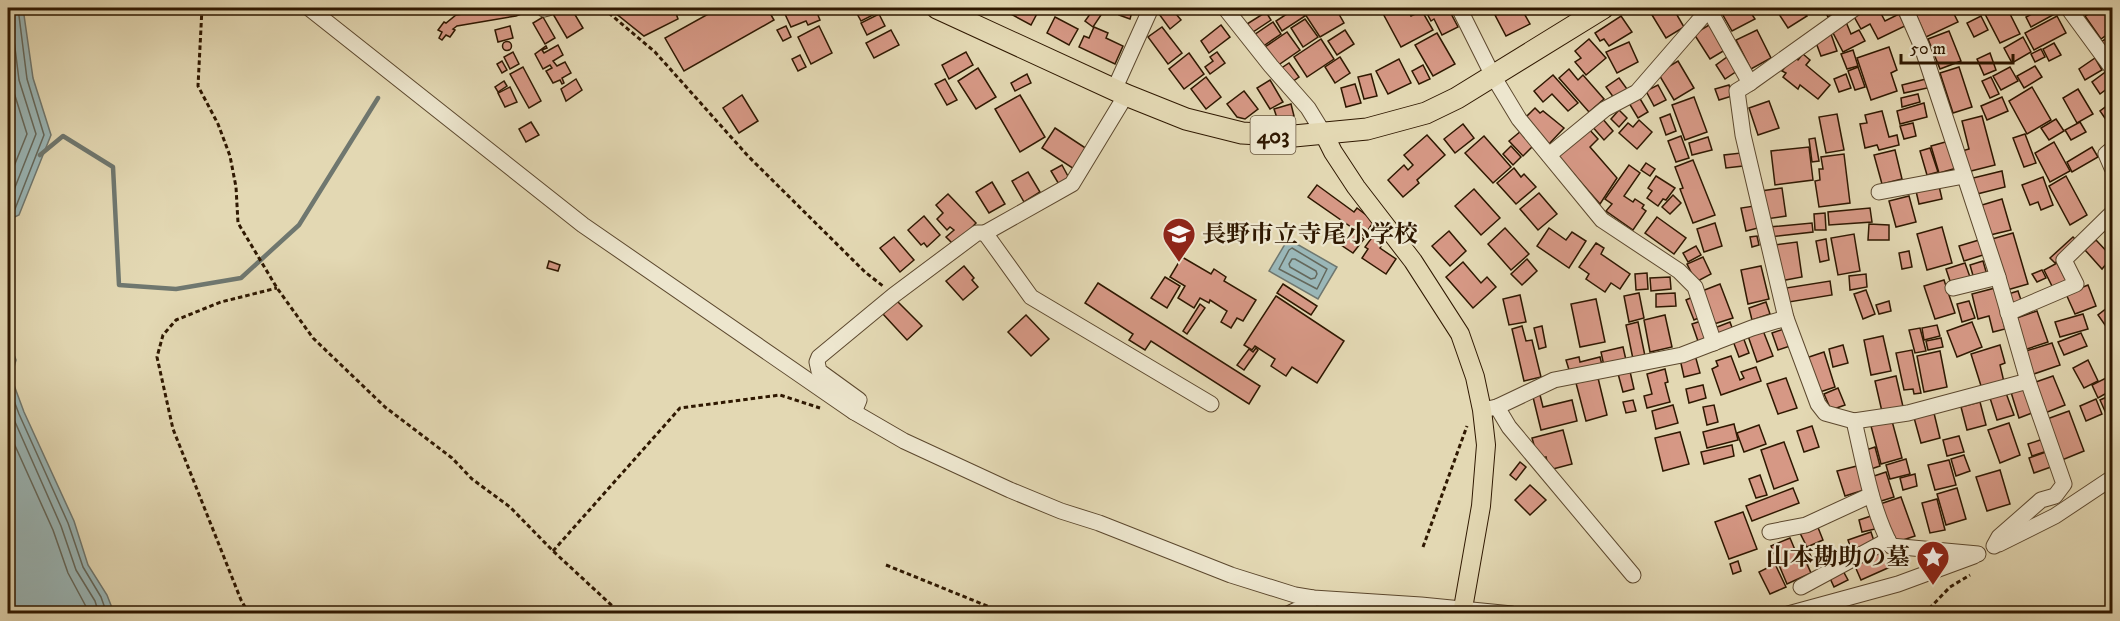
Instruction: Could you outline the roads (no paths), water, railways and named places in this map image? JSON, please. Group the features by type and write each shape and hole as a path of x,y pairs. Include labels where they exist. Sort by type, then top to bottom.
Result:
{"highway":[{"name":"403","path":"937,8 1120,93 1186,119 1242,133 1294,136 1367,129 1426,113 1457,98 1603,8"}],"main road":[{"path":"1324,134 1356,187 1413,261 1460,334 1475,377 1490,409 1481,506 1463,611"}],"street":[{"path":"309,8 583,225 854,412 904,441 1010,490 1231,575 1313,598 1512,614"},
{"path":"854,412 859,400 819,371 817,362 824,352 894,295 978,233 985,233 1072,184 1120,93 1151,8"},
{"path":"1225,8 1270,66 1308,108 1324,134"},
{"path":"1459,8 1493,76 1519,120 1602,220 1679,271 1695,287 1714,343"},
{"path":"1549,155 1605,109 1637,92 1709,8 1750,83"},
{"path":"1854,8 1737,91 1743,135 1786,318 1818,404 1825,413 1854,421 1908,413 2028,381"},
{"path":"1905,8 1922,47 1998,277 2028,381 2064,484 2055,496 2041,500 1999,537 1994,546"},
{"path":"2068,8 2112,68"},
{"path":"2112,149 2106,154 2112,168"},
{"path":"1879,192 1964,176"},
{"path":"2008,313 2076,284 2064,260 2112,213"},
{"path":"985,233 1031,297 1211,404"},
{"path":"1953,288 1998,277"},
{"path":"1633,575 1509,427 1490,409 1554,380 1622,365 1659,360 1786,318"},
{"path":"1854,421 1871,495 1891,546 1978,554"},
{"path":"1788,614 1898,584 1978,554 2055,516 2112,478"},
{"path":"1770,532 1806,525 1871,495"},
{"path":"1801,586 1888,540"},
{"path":"1288,614 1305,606 1313,598"}],"water":[{"path":"8,8 23,8 33,78 51,135 19,215 8,220"},
{"path":"1288,239 1337,267 1318,299 1269,271"},
{"path":"8,339 16,360 11,377 24,412 74,521 88,565 107,595 114,613 8,613"}],"waterway":[{"path":"40,155 63,136 113,167 119,285 176,289 241,278 299,225 378,98"}],"place":[{"name":"長野市立寺尾小学校","path":"1179,263"},
{"name":"山本勘助の墓","path":"1933,586"}]}
